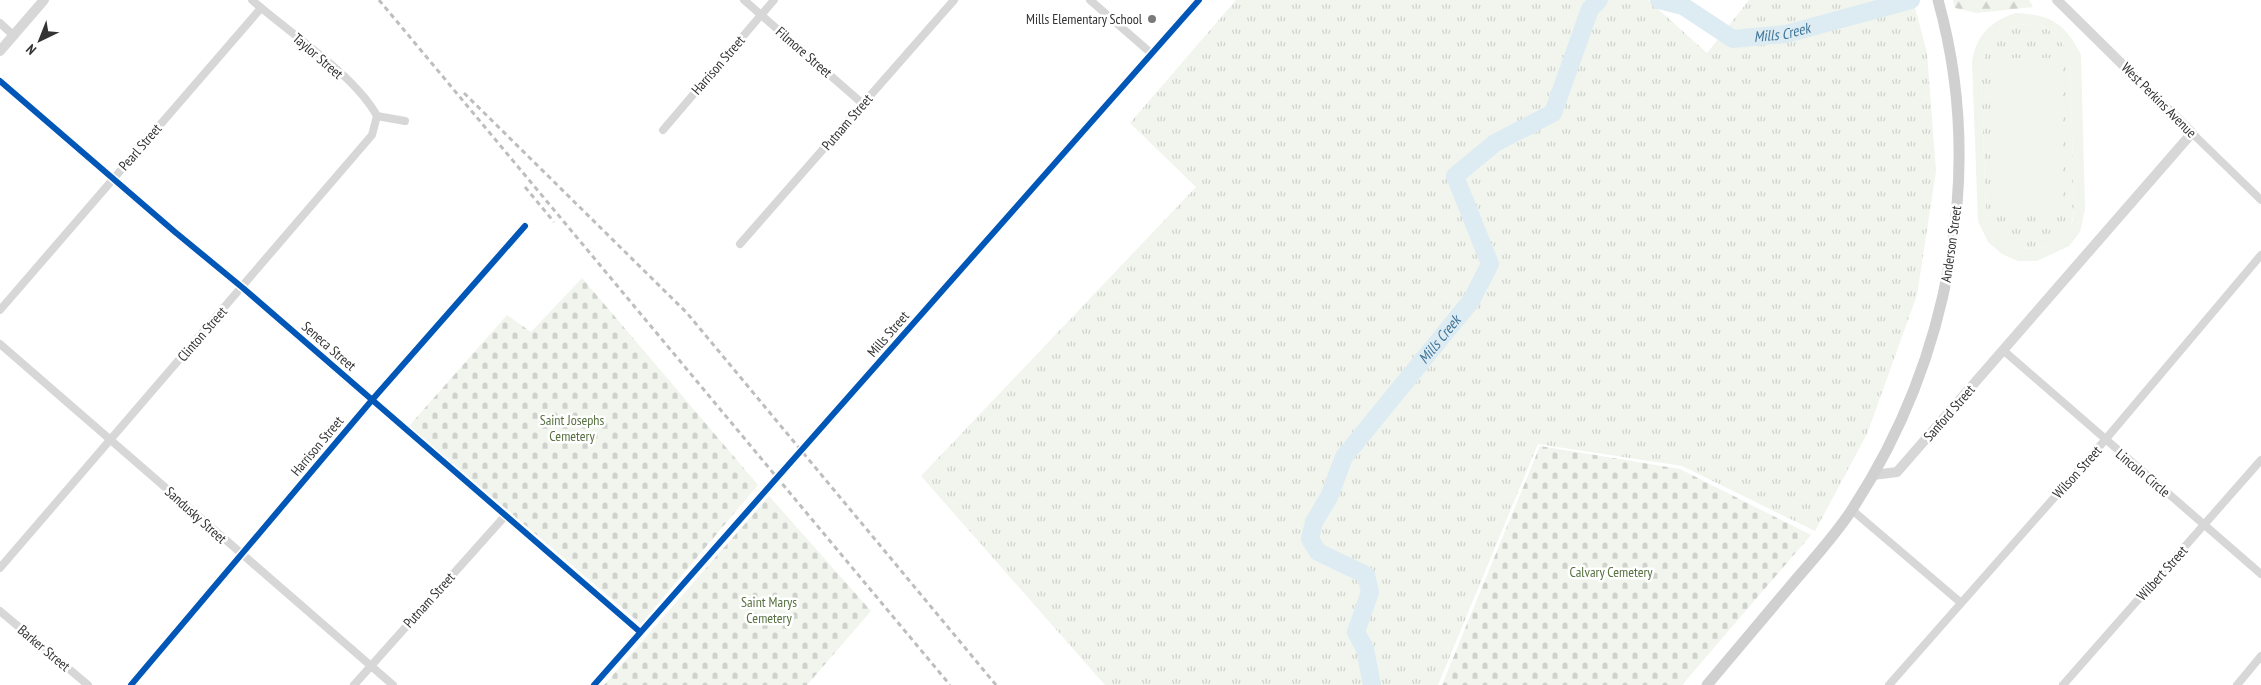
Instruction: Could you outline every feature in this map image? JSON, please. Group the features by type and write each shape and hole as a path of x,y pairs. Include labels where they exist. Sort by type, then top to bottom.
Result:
{"main road":[{"name":"Anderson Street","path":"1873,475 1909,406 1934,332 1949,270 1955,228 1960,139 1953,74 1939,2"},
{"path":"1707,685 1852,510 1873,475"}],"street":[{"path":"0,51 44,0"},
{"name":"Taylor Street","path":"252,0 327,62 369,101 377,116"},
{"name":"Filmore Street","path":"744,0 863,104"},
{"name":"Harrison Street","path":"663,130 774,0"},
{"name":"Putnam Street","path":"740,244 954,0"},
{"path":"1090,0 1152,54"},
{"name":"Mills Street","path":"594,685 639,631 778,478 1199,0"},
{"name":"West Perkins Avenue","path":"2059,2 2261,200"},
{"name":"Pearl Street","path":"0,310 260,8"},
{"path":"0,23 14,36"},
{"name":"Seneca Street","path":"0,81 243,288 639,631"},
{"path":"377,116 405,121"},
{"name":"Clinton Street","path":"0,568 243,288 372,135 377,116"},
{"name":"Sanford Street","path":"1873,475 1897,472 2192,133"},
{"name":"Harrison Street","path":"132,685 372,400 525,226"},
{"name":"Wilson Street","path":"1888,685 2105,440 2261,255"},
{"name":"Sandusky Street","path":"0,344 111,438 242,556 393,685"},
{"name":"Lincoln Circle","path":"2004,351 2261,574"},
{"name":"Wilbert Street","path":"2063,685 2205,526 2261,460"},
{"path":"1852,510 1960,602"},
{"name":"Putnam Street","path":"354,685 505,516"},
{"name":"Barker Street","path":"0,610 88,685"},
{"path":"2237,685 2261,656"}],"green space":[{"path":"1236,0 1648,0 1707,53 1749,0 1913,0 1927,53 1936,171 1917,295 1867,434 1815,531 1682,466 1538,444 1438,685 1105,685 921,476 1196,187 1130,123"},
{"path":"1953,0 2029,0 2033,7 1977,13 1955,8"},
{"path":"2016,13 2028,14 2056,23 2069,35 2081,55 2085,209 2080,232 2069,246 2037,261 2018,261 2002,254 1988,242 1978,221 1972,62 1981,37 1992,25","holes":["2039,24 2050,30 2058,38 2070,58 2074,206 2073,221 2066,233 2051,244 2033,249 2014,247 2002,241 1986,215 1981,75 1987,50 1996,34 2013,26"]},
{"path":"2039,24 2058,38 2070,58 2074,206 2071,225 2066,233 2051,244 2033,249 2014,247 2002,241 1986,215 1981,75 1987,50 1996,34 2013,26"},
{"path":"1993,58 2063,58 2063,213 1995,213"},
{"name":"Saint Josephs Cemetery","path":"582,278 758,485 641,624 409,426 507,315 531,332"},
{"name":"Calvary Cemetery","path":"1540,446 1680,469 1811,535 1682,685 1442,685"},
{"name":"Saint Marys Cemetery","path":"769,496 871,611 807,685 604,685"}],"waterway":[{"name":"Mills Creek","path":"1372,685 1365,649 1356,632 1370,592 1366,575 1318,552 1310,539 1314,522 1329,497 1344,457 1471,301 1490,264 1455,176 1495,143 1553,113 1590,9 1599,0"},
{"name":"Mills Creek","path":"1659,0 1683,6 1733,39 1786,34 1911,0"}],"railway":[{"path":"379,0 950,685"},
{"path":"464,93 687,313 996,685"},
{"path":"525,187 554,222"}],"cycle path":[{"path":"594,685 1199,0"},
{"path":"0,81 243,288 639,631"},
{"path":"131,685 372,400 525,226"}],"place":[{"name":"Mills Elementary School","path":"1152,19"}]}
